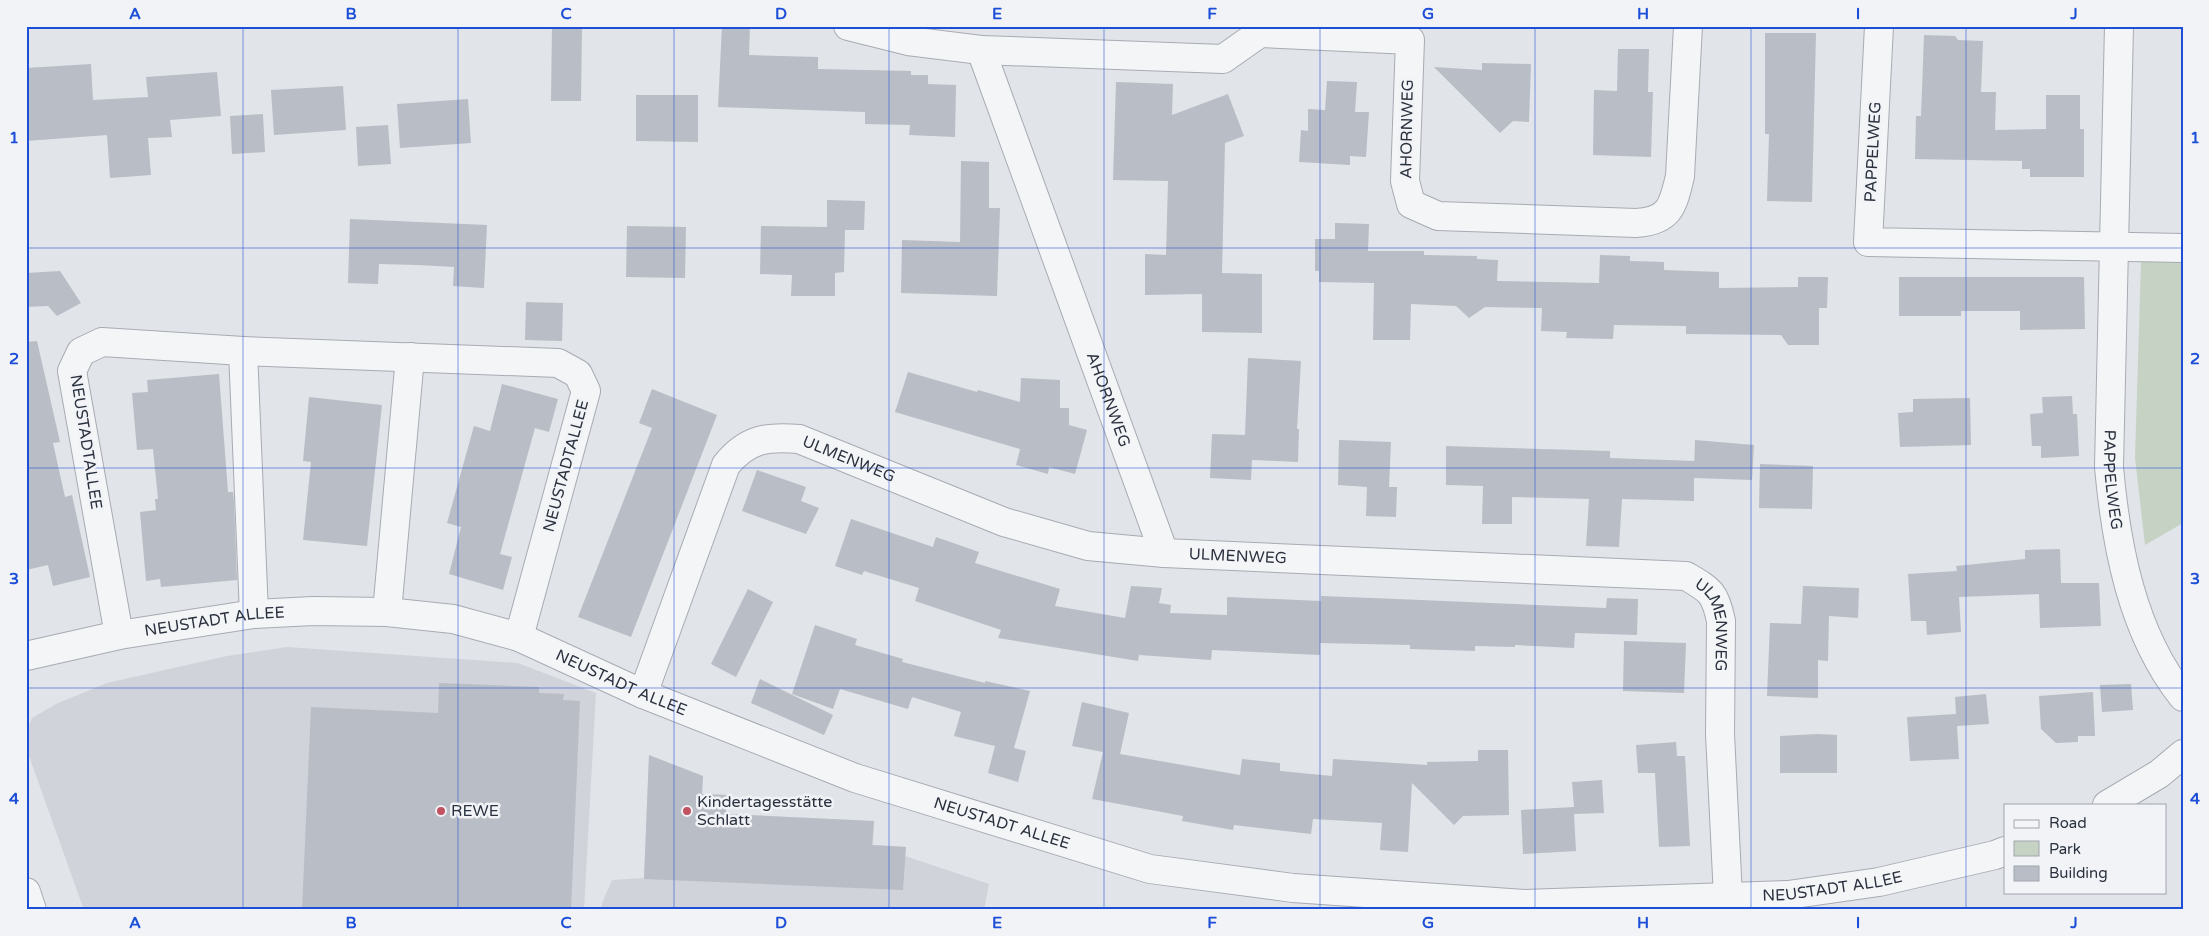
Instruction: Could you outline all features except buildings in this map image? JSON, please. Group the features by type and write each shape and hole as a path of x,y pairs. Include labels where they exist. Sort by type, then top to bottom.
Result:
{"street":[{"name":"AHORNWEG","path":"848,26 908,40 981,50 1223,59 1260,33 1410,40 1405,181 1411,204 1438,216 1636,223 1653,222 1666,214 1680,176 1688,26"},
{"name":"PAPPELWEG","path":"1879,26 1868,242 2183,248"},
{"name":"PAPPELWEG","path":"2119,26 2109,467 2113,514 2133,598 2152,646 2183,697"},
{"name":"AHORNWEG","path":"981,50 1164,553"},
{"name":"NEUSTADTALLEE","path":"119,635 72,371 81,352 102,342 243,351 558,363 578,374 586,391 519,637"},
{"path":"243,351 254,614"},
{"path":"387,612 410,357"},
{"name":"ULMENWEG","path":"643,694 726,465 738,451 757,441 778,437 799,439 1004,522 1088,546 1164,553 1686,576 1709,590 1718,604 1721,621 1720,734 1728,897"},
{"name":"NEUSTADT ALLEE","path":"26,656 119,635 254,614 313,610 387,612 453,619 519,637 643,694 855,778 1150,869 1293,888 1524,904 1788,895 1879,882 2004,851"},
{"path":"2109,804 2159,774 2183,754"},
{"path":"26,892 32,910"}],"shaded area":[{"path":"287,647 518,663 596,693 584,910 84,910 28,753 26,732 32,718 56,704 107,683 227,656"},
{"path":"649,756 703,776 702,794 727,795 726,814 874,821 873,845 906,847 905,856 989,884 984,910 601,910 612,880 644,878"}],"green space":[{"path":"2183,260 2183,523 2145,545 2135,458 2141,262"}],"place":[{"name":"REWE","path":"441,811"},
{"name":"Kindertagesstätte Schlatt","path":"687,811"}]}
